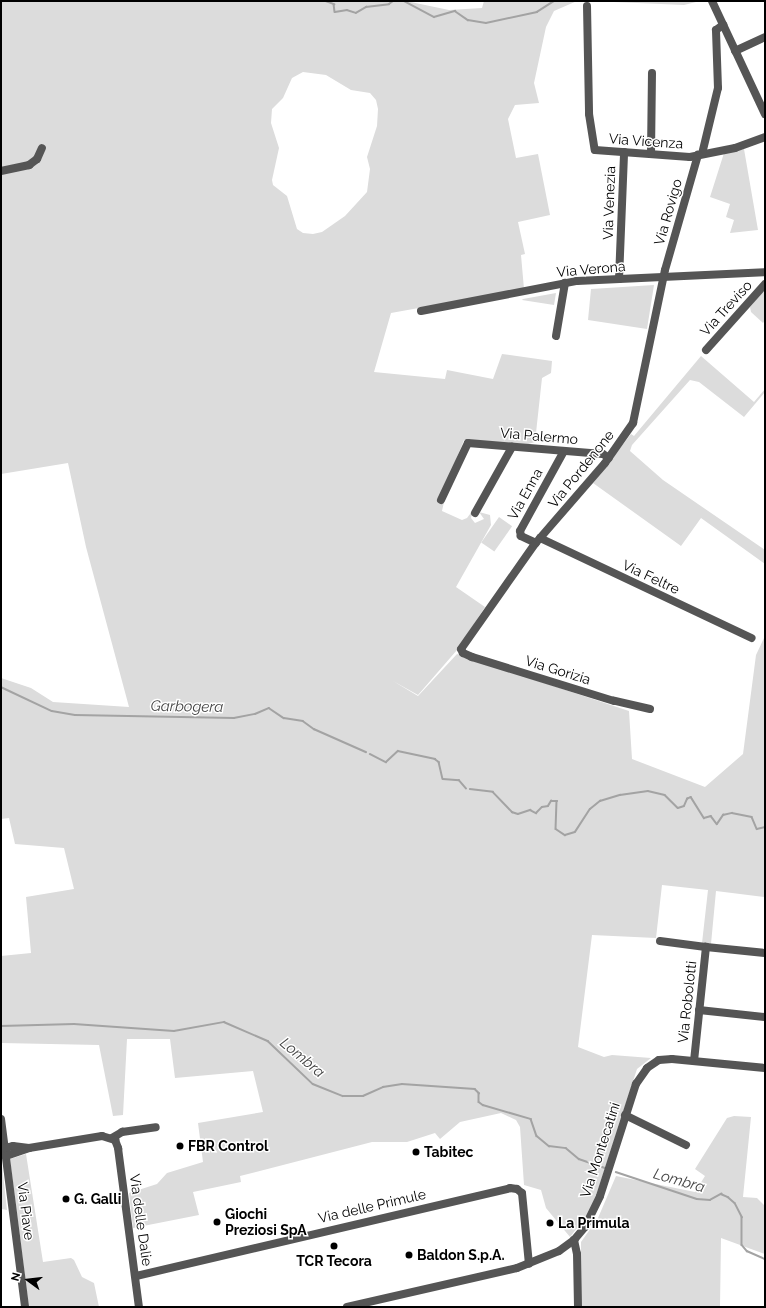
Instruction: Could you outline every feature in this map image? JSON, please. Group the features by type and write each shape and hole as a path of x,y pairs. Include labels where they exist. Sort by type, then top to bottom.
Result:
{"street":[{"path":"712,1 765,114"},
{"name":"Via Vicenza","path":"587,6 593,147 596,150 651,154 700,155 735,148 765,137"},
{"name":"Via Rovigo","path":"664,277 718,88 716,30 723,25"},
{"path":"735,50 765,37"},
{"path":"651,154 652,73"},
{"path":"1,171 29,165 37,159 42,148"},
{"name":"Via Venezia","path":"619,279 624,152"},
{"name":"Via Verona","path":"421,311 565,284 619,279 765,272"},
{"name":"Via Pordenone","path":"462,651 463,644 538,541 609,458 628,431 635,415 664,277"},
{"path":"556,336 565,284"},
{"name":"Via Treviso","path":"706,350 765,284"},
{"name":"Via Palermo","path":"441,500 466,444 603,454 609,458"},
{"path":"475,513 512,447"},
{"name":"Via Enna","path":"538,541 521,536 520,531 564,451"},
{"name":"Via Feltre","path":"538,541 752,638"},
{"name":"Via Gorizia","path":"462,651 469,656 492,664 615,701 650,709"},
{"name":"Via Robolotti","path":"660,941 765,953"},
{"name":"Via Robolotti","path":"694,1061 706,947"},
{"path":"699,1010 765,1017"},
{"name":"Via Montecatini","path":"347,1307 529,1264 559,1251 574,1240 585,1227 600,1196 636,1084 647,1068 659,1060 694,1061"},
{"path":"694,1061 765,1068"},
{"path":"625,1115 686,1145"},
{"name":"Via Piave","path":"1,1119 25,1307"},
{"path":"5,1152 102,1136 112,1138 122,1132 156,1127"},
{"name":"Via delle Dalie","path":"112,1138 118,1145 139,1307"},
{"name":"Via delle Primule","path":"136,1276 510,1188 517,1189 522,1193 529,1264"},
{"path":"574,1240 577,1254 578,1307"}],"shaded area":[{"path":"1,1 406,1 449,10 482,8 484,1 577,1 554,11 546,27 534,83 539,103 515,105 508,119 516,158 538,154 550,215 518,222 525,254 521,255 524,289 391,313 374,372 445,379 447,370 493,379 502,354 552,361 551,373 542,378 535,442 525,445 464,440 440,499 444,502 442,511 462,520 467,518 473,510 471,518 475,523 484,519 479,512 490,515 491,525 456,587 485,607 457,650 418,695 393,681 418,696 457,654 629,711 632,759 705,787 743,754 756,655 765,636 765,897 716,891 711,944 702,943 708,890 662,885 656,938 592,935 578,1047 604,1057 612,1055 651,1058 637,1069 596,1196 588,1214 570,1237 546,1208 541,1190 524,1185 520,1127 516,1120 501,1113 460,1122 440,1139 435,1133 407,1142 372,1142 240,1176 241,1182 193,1192 199,1215 133,1228 129,1193 157,1184 167,1173 203,1162 198,1123 263,1112 253,1071 175,1078 170,1039 127,1039 123,1115 113,1116 99,1045 1,1043 1,956 31,953 26,897 74,889 64,848 15,844 9,818 1,819 1,678 31,688 53,702 129,707 86,547 68,463 1,474","holes":["303,72 326,75 351,90 370,93 376,100 378,109 377,126 367,157 370,169 367,192 345,216 322,232 313,234 303,233 297,229 287,196 273,185 272,180 279,148 271,123 272,109 283,98 292,78"]},
{"path":"590,1 700,1 684,5"},
{"path":"744,149 758,230 730,233 734,220 726,217 730,204 710,197 724,153"},
{"path":"654,285 647,329 588,320 591,289"},
{"path":"765,289 765,320 763,323 751,312 750,307"},
{"path":"556,293 554,305 522,300 523,299"},
{"path":"701,356 754,402 765,389 765,392 744,417 699,382 690,380 632,445 630,451 663,480 765,550 765,564 701,518 681,546 593,483 631,434 634,436"},
{"path":"499,517 512,526 494,552 481,542"},
{"path":"734,1116 751,1117 743,1197 757,1198 765,1206 765,1254 721,1238 720,1307 581,1307 581,1242 598,1218 616,1176 695,1192 705,1176 695,1169 727,1118"},
{"path":"1,1153 2,1165 7,1210 1,1209"},
{"path":"26,1154 43,1262 71,1258 74,1260 82,1277 94,1283 99,1307 29,1307 10,1159"}],"waterway":[{"path":"326,1 334,4 335,12 347,10 356,13 366,7 389,4 393,1"},
{"path":"404,1 434,17 455,11 468,20 486,23 537,12 554,1"},
{"name":"Garbogera","path":"1,687 52,711 75,715 234,718 255,714 269,708 284,718 303,721 314,729 366,752"},
{"name":"Garbogera","path":"370,754 386,762 398,751 435,759 439,762 443,779 459,780 466,788"},
{"name":"Garbogera","path":"470,789 493,792 512,812 518,814 530,810 536,813 542,807 548,806 551,801 557,801 556,829 565,835 575,832 590,809 600,801 620,795 648,791 665,795 678,808 684,806 687,799 691,797 704,818 711,816 717,824 723,815 732,813 752,817 757,829 765,827"},
{"name":"Lombra","path":"1,1026 74,1024 174,1031 224,1022 268,1041 313,1084 343,1096 363,1096 383,1087 402,1084 475,1089 479,1093 479,1102 483,1105 531,1119 537,1136 549,1146 566,1148 579,1159 605,1168"},
{"name":"Lombra","path":"616,1172 697,1199 710,1200 721,1194 728,1197 735,1203 742,1217 742,1245 747,1251 765,1259"}],"place":[{"name":"FBR Control","path":"180,1146"},
{"name":"Tabitec","path":"416,1152"},
{"name":"G. Galli","path":"66,1199"},
{"name":"Giochi Preziosi SpA","path":"217,1222"},
{"name":"La Primula","path":"550,1223"},
{"name":"TCR Tecora","path":"334,1246"},
{"name":"Baldon S.p.A.","path":"409,1255"}]}
